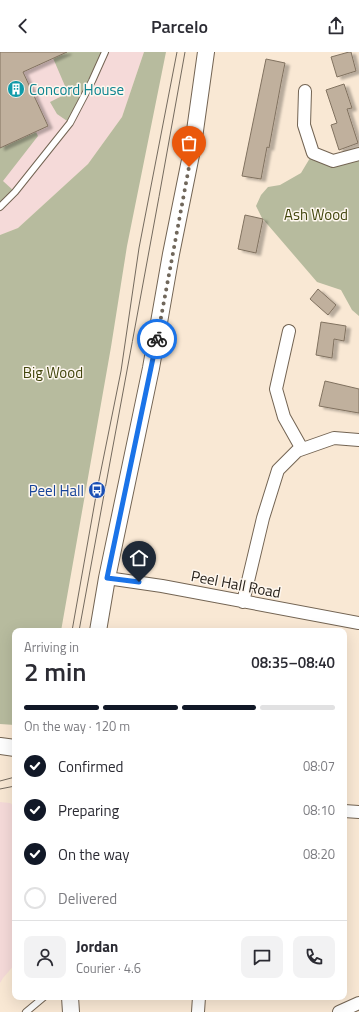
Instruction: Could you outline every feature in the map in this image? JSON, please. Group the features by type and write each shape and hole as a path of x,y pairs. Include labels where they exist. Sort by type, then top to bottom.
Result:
{"street":[{"path":"99,628 107,578 151,368 193,145 206,52"},
{"path":"305,91 304,125 312,153 333,161 359,154"},
{"path":"289,331 276,389 284,417 302,449"},
{"path":"243,602 263,518 278,470 297,451 302,449 334,438 359,440"},
{"name":"Peel Hall Road","path":"107,578 162,586 359,623"},
{"path":"0,746 12,748"},
{"path":"347,811 359,812"},
{"path":"198,1012 199,1000"},
{"path":"339,1012 359,1003"}],"lane":[{"path":"0,208 15,192 70,123 105,52"},
{"path":"26,1012 40,1000"}],"shaded area":[{"path":"0,52 144,52 122,117 88,164 18,228 0,235"},
{"path":"0,802 12,805 12,968 0,983"}],"green space":[{"path":"67,52 105,52 70,123 57,114 50,102 68,93 53,58"},
{"name":"Big Wood","path":"144,52 166,52 127,246 111,347 62,628 12,628 12,725 0,724 0,235 18,228 88,164 122,117"},
{"path":"36,132 38,136 3,181 15,192 0,207 0,148"},
{"name":"Ash Wood","path":"313,153 333,161 359,154 359,316 352,310 341,290 317,282 262,218 256,206 261,195 268,187 280,185 301,173"}],"building":[{"name":"Concord House","path":"0,52 67,52 23,72 48,126 0,148"},
{"path":"351,52 356,71 337,77 331,57"},
{"path":"266,59 285,63 269,148 267,147 261,179 242,176"},
{"path":"344,84 352,108 347,109 358,143 339,150 331,125 337,123 326,90"},
{"path":"245,215 263,219 256,253 238,249"},
{"path":"318,289 336,305 328,315 310,299"},
{"path":"321,322 346,326 344,341 334,339 332,358 316,355"},
{"path":"325,381 359,389 359,413 319,406"}],"tram line":[{"path":"73,628 97,490 121,371 139,248 177,52"},
{"path":"80,628 185,52"},
{"path":"0,781 12,778"},
{"path":"0,789 12,787"}],"way so far":[{"path":"157,339 189,167"}],"place":[{"name":"Concord House","path":"16,89"},
{"name":"Peel Hall","path":"97,490"}],"route":[{"path":"139,582 107,578 157,339"}]}
